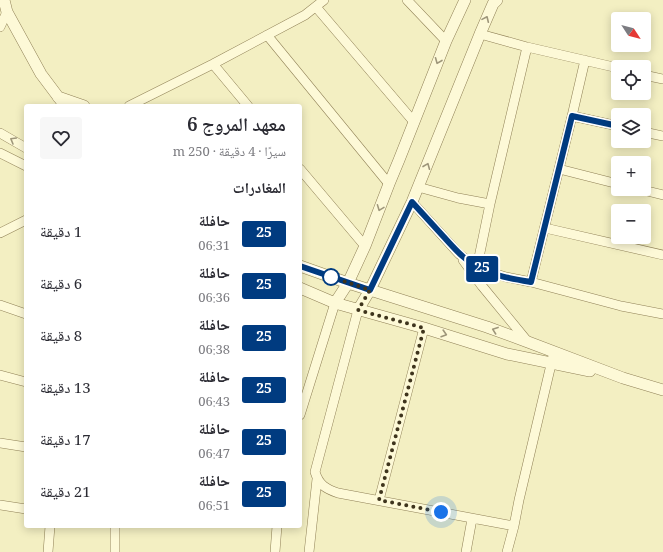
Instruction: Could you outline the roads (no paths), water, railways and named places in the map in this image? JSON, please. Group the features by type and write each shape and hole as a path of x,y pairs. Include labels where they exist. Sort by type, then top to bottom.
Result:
{"street":[{"path":"4,0 7,12 41,74 62,102 73,104"},
{"path":"133,104 213,64 305,15 324,0"},
{"path":"407,0 446,41"},
{"path":"302,409 336,303 348,283 366,246 446,41 465,0"},
{"path":"309,552 317,479 315,472 358,310 370,290 412,202 480,34 493,4 497,0"},
{"path":"316,7 414,122"},
{"path":"0,28 7,12"},
{"path":"480,34 527,47 611,66"},
{"path":"266,35 389,184"},
{"path":"477,267 490,204 527,47"},
{"path":"531,282 585,60"},
{"path":"213,64 246,104"},
{"path":"651,76 663,79"},
{"path":"572,116 611,124"},
{"path":"0,133 24,147"},
{"path":"651,133 663,136"},
{"path":"0,153 24,165"},
{"path":"559,169 611,182"},
{"path":"302,171 366,246"},
{"path":"418,187 458,198 490,204"},
{"path":"651,192 663,195"},
{"path":"412,202 459,254 482,286 528,342"},
{"path":"0,233 24,221"},
{"path":"545,228 663,255"},
{"path":"459,254 477,267 506,278 531,282 622,306 663,314"},
{"path":"302,267 348,283 487,327 623,378 663,390"},
{"path":"302,289 336,303 358,310 424,328 507,354 623,378"},
{"path":"0,305 24,313"},
{"path":"379,500 424,328"},
{"path":"508,552 554,352"},
{"path":"0,375 24,381"},
{"path":"0,442 24,447"},
{"path":"317,479 322,485 338,493 514,526"},
{"path":"0,505 24,509"},
{"path":"466,552 472,518"},
{"path":"48,552 50,528"},
{"path":"115,528 115,552"},
{"path":"275,552 277,528"}]}
